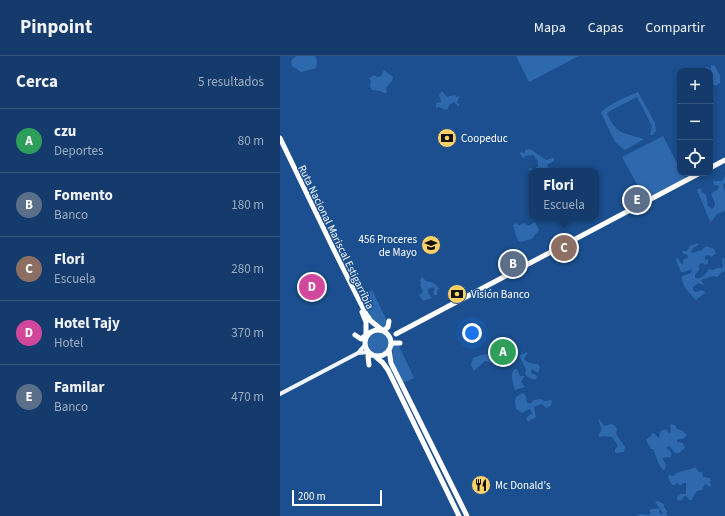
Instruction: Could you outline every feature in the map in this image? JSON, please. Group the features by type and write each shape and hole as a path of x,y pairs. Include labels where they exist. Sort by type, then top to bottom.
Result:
{"highway":[{"name":"Ruta Nacional Mariscal Estigarribia","path":"280,138 366,314 383,331"},
{"name":"Ruta Nacional Mariscal Estigarribia","path":"280,146 364,316 366,337"},
{"path":"713,166 725,160"},
{"path":"390,347 396,334 694,176"},
{"path":"383,331 388,327 389,321"},
{"path":"355,335 361,339 373,331 383,331 396,334"},
{"path":"383,331 389,336 391,363 467,516"},
{"path":"366,337 365,345 388,370 459,516"},
{"path":"369,365 368,356 372,354 383,355 394,343 400,343"}],"main road":[{"path":"280,394 358,353 365,345"},
{"path":"358,353 372,354"}],"shaded area":[{"path":"296,56 315,56 317,61 316,68 301,72 292,66 291,61"},
{"path":"516,56 579,56 529,82"},
{"path":"711,65 715,66 720,76 720,83 715,86 713,84 713,68 711,68"},
{"path":"384,70 393,77 392,81 386,88 387,93 372,90 370,86 371,81 369,78 374,75 377,77 381,76"},
{"path":"442,91 447,97 455,95 456,97 460,96 457,102 460,106 454,102 449,105 448,109 445,110 439,107 436,108 436,103 441,102 439,95"},
{"path":"638,92 655,123 656,131 650,135 652,126 637,97 608,112 607,114 618,130 644,139 625,150 615,142 601,113 612,104"},
{"path":"663,136 677,163 677,176 684,176 685,178 645,199 622,157"},
{"path":"530,149 546,160 556,157 554,158 554,161 547,165 549,168 535,168 538,166 538,161 533,155 523,158 520,154 521,152 525,153 525,150"},
{"path":"725,175 725,183 723,185 725,191 725,211 717,214 711,222 697,190 700,188 706,195 708,206 712,209 715,204 711,194 718,189 719,186 714,185 713,182 722,181"},
{"path":"535,222 539,230 532,239 521,242 518,241 513,226 515,223 519,225 524,223 528,226"},
{"path":"697,243 699,245 693,248 692,253 702,250 706,246 714,249 716,253 711,257 708,255 705,256 708,263 706,265 702,263 699,265 699,270 695,275 695,278 705,275 709,269 713,270 722,268 722,259 724,257 725,271 717,277 713,276 701,280 704,285 698,283 693,287 693,290 696,292 702,290 705,292 696,300 686,289 682,279 682,276 691,273 692,269 681,272 676,260 677,257 683,265 683,260 688,256 683,254 682,251 687,251 690,246"},
{"path":"422,277 426,281 434,283 440,289 437,290 437,295 434,295 433,292 435,290 433,287 428,289 428,293 432,298 423,301 419,295 423,292 420,285 420,280"},
{"path":"372,290 387,321 383,328 371,317 360,296"},
{"path":"378,332 386,335 389,343 386,351 378,354 370,351 367,343 370,335"},
{"path":"398,344 414,378 403,383 393,360 394,345"},
{"path":"527,352 524,359 530,363 538,364 540,367 538,373 532,369 531,371 531,373 537,377 535,380 525,374 526,370 520,357 520,355"},
{"path":"490,354 493,363 485,361 474,371 471,365 473,358"},
{"path":"515,369 517,369 520,376 525,376 521,382 525,387 515,390 512,373"},
{"path":"523,393 526,396 527,403 541,399 544,401 550,400 552,401 551,406 546,408 542,404 534,407 536,417 528,422 526,418 532,413 530,409 522,413 516,409 516,397"},
{"path":"599,419 604,426 612,424 615,426 617,429 616,434 625,447 624,452 615,452 615,449 618,446 612,437 599,437 602,430"},
{"path":"670,424 675,425 677,429 683,431 687,435 684,438 677,440 677,442 683,443 685,448 679,453 675,453 669,446 666,447 671,452 671,457 662,458 666,464 665,469 663,470 653,449 651,449 646,440 652,433 659,438 662,430 666,429 669,433 671,432"},
{"path":"695,467 699,472 702,472 703,477 710,478 711,481 709,481 711,487 705,484 702,490 697,491 692,500 689,500 686,496 684,496 680,501 677,497 681,494 686,494 686,483 683,483 680,486 676,483 675,485 672,485 668,478 669,475 674,476 675,474"},
{"path":"658,501 664,504 668,516 636,516 640,514 649,515 651,513 649,511 651,509 658,508 660,509 659,513 663,513 655,502"}],"place":[{"name":"Coopeduc","path":"447,138"},
{"name":"Familar","path":"637,200"},
{"name":"456 Proceres de Mayo","path":"431,245"},
{"name":"Flori","path":"564,248"},
{"name":"Fomento","path":"513,264"},
{"name":"Hotel Tajy","path":"312,287"},
{"name":"Visión Banco","path":"457,294"},
{"name":"czu","path":"503,352"},
{"name":"Mc Donald's","path":"481,485"}]}
